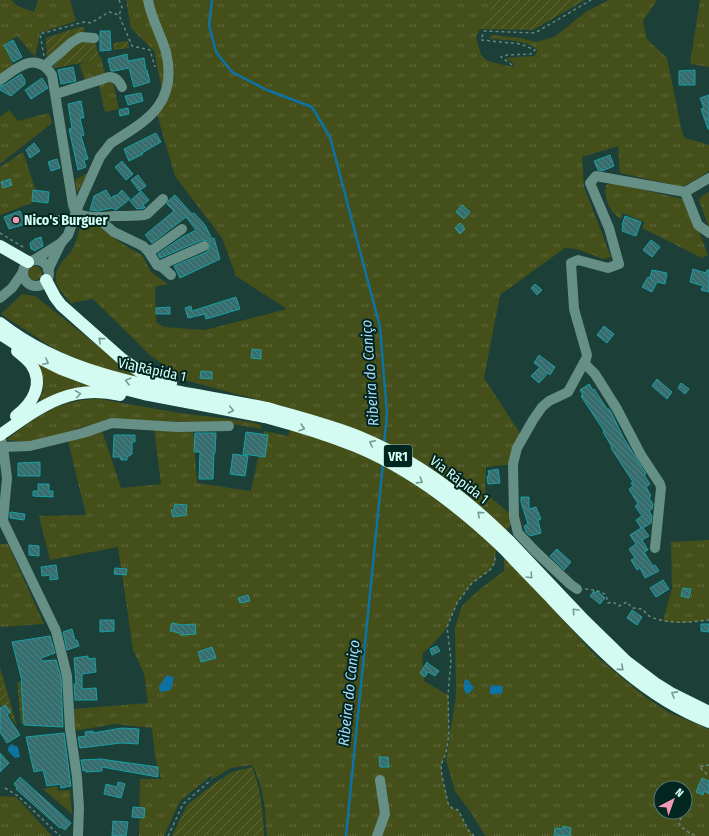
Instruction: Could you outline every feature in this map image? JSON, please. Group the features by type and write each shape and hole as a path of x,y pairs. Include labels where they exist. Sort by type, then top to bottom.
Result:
{"highway":[{"path":"0,246 28,265"},
{"path":"47,275 55,297 61,305 122,359 142,374 158,380 213,391 235,402"},
{"path":"1,330 31,364 36,375 37,382 36,391 31,402 2,434"},
{"name":"Via Rápida 1","path":"1,330 64,360 97,373 149,386 235,402 266,413"},
{"name":"Via Rápida 1","path":"1,330 40,359 93,382 144,394 197,404 266,413 335,428 362,438 408,462 452,490 486,520 502,548 577,627 621,669 649,691 709,722"},
{"path":"2,434 24,418 54,400 81,393 110,393 182,408 197,404"},
{"name":"Via Rápida 1","path":"502,548 586,621 626,661 671,693 709,712"}],"street":[{"path":"28,265 24,280 33,286 39,286 47,275 61,244 68,235 76,213 104,151 111,143 135,128 154,112 163,99 168,79 166,52 148,0"},
{"path":"46,62 81,37 94,38"},
{"path":"0,80 29,62 45,66 52,75 73,205 76,213 82,216 97,218 105,216 144,216 163,199"},
{"path":"56,94 109,77 114,77 117,79 122,87"},
{"path":"577,589 518,533 514,517 513,464 517,448 532,420 542,407 549,401 568,392 587,355 574,309 571,263 578,260 608,268 619,264 609,228 590,183 596,176 685,192 709,178"},
{"path":"685,192 698,225 709,233"},
{"path":"97,218 114,232 139,243 148,251 156,265 162,267 171,275"},
{"path":"55,220 66,221 72,225"},
{"path":"148,251 154,249 182,229"},
{"path":"0,298 12,288 28,265 61,244"},
{"path":"162,267 163,264 204,246"},
{"path":"28,265 43,263 47,275"},
{"path":"12,288 27,283"},
{"path":"584,363 594,374 617,409 641,455 660,484 661,488 655,548"},
{"path":"78,836 78,785 70,730 67,676 56,631 3,520 7,478 2,466 2,434 30,446 83,433 112,423 178,427 229,426"},
{"path":"377,836 385,814 380,780"}],"path":[{"path":"119,0 122,7 119,15 132,46 150,50 155,67"},
{"path":"512,65 501,57 507,55 531,54 535,50 522,44 481,40 484,32 535,33 591,0"},
{"path":"46,62 40,34 84,22 91,23 109,12 119,15"},
{"path":"0,233 25,249"},
{"path":"474,836 469,831 458,810 452,808 448,803 442,776 441,765 446,753 449,734 448,694 451,660 447,627 457,603 472,583 490,570 502,548"},
{"path":"577,589 598,590 606,595 608,603 613,602 619,606 627,602 632,608 642,609 650,617 683,623 709,620"},
{"path":"709,765 699,767 706,771 709,776"},
{"path":"168,836 183,804 211,780"},
{"path":"5,788 18,796 60,836"},
{"path":"680,820 680,826 691,834 698,836"}],"green space":[{"path":"0,0 11,0 18,6 34,12 38,0 70,0 76,21 40,33 35,57 17,36 4,44 15,69 0,79"},
{"path":"126,0 495,0 476,37 479,48 482,56 486,60 493,63 514,67 513,63 506,58 534,56 538,51 534,47 523,43 509,40 490,39 490,36 520,38 536,42 554,37 587,11 609,0 657,0 643,21 647,39 667,58 682,132 685,138 709,145 709,171 683,187 620,173 618,146 582,157 584,187 611,257 603,259 577,249 565,248 500,295 484,378 520,433 513,464 486,467 485,493 514,517 495,555 495,562 490,570 472,583 457,603 447,627 435,642 422,654 424,681 448,695 449,734 446,753 441,765 448,803 452,808 458,810 469,831 474,836 267,836 262,791 252,765 231,768 211,780 212,775 180,801 164,836 139,836 140,779 161,779 155,757 152,728 115,724 73,731 72,717 74,709 148,703 144,673 133,650 118,547 50,560 39,516 86,515 68,441 102,431 121,488 161,484 154,429 193,430 197,483 251,491 264,431 288,436 296,410 188,381 151,356 93,299 75,302 72,304 57,285 56,275 58,269 74,247 81,223 97,225 124,245 142,255 151,272 168,284 155,287 156,322 164,327 205,330 287,309 236,276 222,238 175,176 156,111 163,95 154,51 131,28"},
{"path":"495,0 585,0 533,30 480,29"},
{"path":"700,0 709,0 709,67 690,64"},
{"path":"79,27 84,27 84,35 47,59 46,38"},
{"path":"80,40 95,42 100,59 55,68 53,67 74,44"},
{"path":"128,41 129,48 114,50 113,43"},
{"path":"101,57 105,74 84,80 80,64"},
{"path":"113,82 119,109 105,112 99,85"},
{"path":"9,110 18,121 49,113 52,123 0,164 0,117"},
{"path":"23,152 39,200 0,215 0,167"},
{"path":"88,173 77,194 75,180"},
{"path":"613,183 687,200 708,255 702,258 642,228 644,222 623,213 621,219 617,216 608,204 605,190 606,185"},
{"path":"709,192 709,228 699,200 702,196"},
{"path":"32,266 38,266 42,270 42,276 38,280 32,280 28,276 28,270"},
{"path":"22,294 35,296 141,380 112,373 56,350 1,314"},
{"path":"36,363 101,390 37,406 42,394 43,380"},
{"path":"99,399 180,413 251,422 261,425 261,429 227,423 109,420 32,442 6,440 38,417 60,406 71,402"},
{"path":"709,540 709,620 683,623 663,621 672,588 671,542"},
{"path":"0,544 8,544 44,624 0,627"},
{"path":"504,556 596,656 644,696 668,712 709,729 709,836 485,836 472,814 455,791 446,760 456,696 455,627 462,606 480,589 504,571"},
{"path":"0,668 17,726 9,715 12,712 5,705 2,707 0,705"},
{"path":"20,681 24,725 21,723 17,683"},
{"path":"252,767 258,784 261,801 264,836 172,836 187,805 232,772"},
{"path":"57,786 58,791 70,790 72,814 43,789"},
{"path":"0,796 16,797 52,836 0,836"}],"water":[{"path":"167,675 174,677 171,690 160,692 159,686"},
{"path":"466,679 474,688 467,695 464,689 464,681"},
{"path":"490,685 503,686 502,694 490,694"},
{"path":"11,744 18,747 20,757 15,758 8,751"}],"building":[{"path":"100,31 110,31 111,50 100,51"},
{"path":"13,40 22,57 13,62 4,45"},
{"path":"127,54 128,61 144,58 146,71 147,70 150,82 134,87 129,68 111,71 108,59"},
{"path":"73,67 76,81 61,84 58,70"},
{"path":"695,70 695,85 679,85 679,71"},
{"path":"21,74 25,80 25,84 11,96 0,90 0,86"},
{"path":"42,78 48,88 31,99 25,90"},
{"path":"141,93 143,101 128,105 125,96"},
{"path":"709,95 708,129 701,109 704,108 700,98"},
{"path":"81,101 84,118 80,118 84,135 81,136 88,159 84,160 86,167 78,170 69,129 72,128 68,104"},
{"path":"128,108 129,114 120,116 119,110"},
{"path":"156,133 161,142 129,161 124,149"},
{"path":"34,143 40,151 30,158 26,150"},
{"path":"610,155 614,166 602,171 598,170 594,161"},
{"path":"57,159 60,168 51,171 48,162"},
{"path":"122,161 133,174 126,180 115,167"},
{"path":"138,175 146,186 139,191 131,180"},
{"path":"10,179 12,185 3,188 1,182"},
{"path":"33,190 49,192 48,203 32,201"},
{"path":"106,190 111,198 115,195 116,196 122,190 130,199 116,210 112,208 98,211 90,210 94,196"},
{"path":"141,191 149,200 143,205 145,207 144,208 137,209 130,201"},
{"path":"175,195 192,214 194,213 205,225 212,239 214,238 220,259 180,278 174,266 207,252 210,246 208,241 202,240 160,258 158,254 181,238 196,230 186,217 152,243 145,235 174,211 167,204"},
{"path":"462,205 470,212 464,219 456,212"},
{"path":"20,211 25,224 9,229 4,217"},
{"path":"625,216 641,222 636,236 622,231"},
{"path":"460,223 465,229 460,234 455,228"},
{"path":"41,237 43,246 34,251 31,249 30,243"},
{"path":"651,240 660,247 652,257 643,250"},
{"path":"693,269 706,273 707,270 709,270 709,292 701,290 703,286 690,282"},
{"path":"652,270 667,273 665,284 657,282 652,292 642,287 648,277 650,278"},
{"path":"535,284 542,290 537,295 531,288"},
{"path":"236,297 240,309 206,319 205,314 188,318 185,308 191,306 192,311"},
{"path":"170,307 170,314 156,314 156,308"},
{"path":"604,326 614,334 607,343 597,335"},
{"path":"252,349 261,350 261,359 251,358"},
{"path":"539,355 555,367 550,375 548,373 539,383 531,376 540,367 534,363"},
{"path":"201,371 212,372 212,379 200,378"},
{"path":"657,379 672,392 667,399 652,386"},
{"path":"681,383 689,389 685,394 678,388"},
{"path":"589,384 607,409 609,409 623,437 646,474 644,475 650,484 646,487 651,496 649,498 653,504 652,509 649,511 652,516 651,523 643,528 649,536 642,540 648,550 644,552 653,566 655,565 659,571 645,578 640,568 637,570 631,560 635,558 629,549 636,544 630,535 641,528 636,520 642,516 635,506 638,504 629,489 633,486 631,483 633,482 611,448 612,447 603,432 604,431 581,396 583,395 580,390"},
{"path":"246,432 268,435 265,457 243,454"},
{"path":"195,433 216,433 213,479 199,479 200,452 194,452"},
{"path":"114,435 135,435 135,442 132,442 132,454 127,457 127,460 121,460 120,457 113,457"},
{"path":"233,454 248,456 245,476 230,474"},
{"path":"40,462 40,476 18,476 18,463"},
{"path":"498,469 500,483 488,484 488,471"},
{"path":"38,484 49,484 49,491 53,491 53,497 33,496 33,491 38,491"},
{"path":"521,497 529,497 529,509 536,507 541,519 538,520 541,533 530,536 526,532 524,526 528,524 521,502"},
{"path":"175,504 187,505 186,515 173,517 171,510 174,510"},
{"path":"10,512 25,514 24,520 10,518"},
{"path":"29,545 39,546 39,556 29,555"},
{"path":"557,549 571,562 564,570 550,556"},
{"path":"56,565 58,579 50,580 50,575 42,576 41,567"},
{"path":"115,568 127,569 126,575 114,574"},
{"path":"663,580 669,589 656,597 650,588"},
{"path":"683,588 691,589 689,598 681,596"},
{"path":"594,591 595,593 597,591 605,598 600,604 590,596"},
{"path":"248,595 250,601 240,603 238,598"},
{"path":"632,610 642,617 637,625 627,618"},
{"path":"100,620 114,620 114,631 100,632"},
{"path":"172,623 182,625 195,624 196,634 180,635 180,633 170,631"},
{"path":"701,624 709,624 709,632 701,631"},
{"path":"72,629 75,640 77,640 79,646 67,650 63,632"},
{"path":"50,636 55,653 41,658 42,661 56,660 61,677 63,727 24,725 22,681 12,642"},
{"path":"437,646 440,651 432,655 430,649"},
{"path":"212,647 216,658 201,662 198,652"},
{"path":"88,656 88,659 95,658 96,672 82,674 82,689 96,688 97,700 75,700 74,684 76,684 74,658"},
{"path":"427,662 439,671 435,676 428,672 425,677 420,673"},
{"path":"5,705 11,712 7,715 20,735 7,743 0,732 0,707 1,708"},
{"path":"122,728 139,729 138,744 121,743 80,748 78,737 86,736 85,732 93,731 93,733"},
{"path":"64,733 71,786 61,788 60,784 47,786 43,770 34,772 26,737"},
{"path":"0,753 9,763 0,772"},
{"path":"379,757 388,757 389,767 380,767"},
{"path":"100,759 158,767 158,777 102,767 102,771 83,771 81,760"},
{"path":"20,777 71,823 65,830 61,827 60,828 16,789 17,788 14,784"},
{"path":"702,778 709,781 709,794 704,791 703,795 696,792"},
{"path":"118,782 125,784 121,798 104,794 106,784 117,787"},
{"path":"133,807 145,808 144,818 132,817"},
{"path":"113,821 128,822 126,836 112,836"},
{"path":"563,826 571,828 570,836 554,836 555,828 562,829"}],"waterway":[{"name":"Ribeira do Caniço","path":"212,0 209,25 216,52 232,72 267,90 312,107 330,137 380,327 387,414 384,444"},
{"name":"Ribeira do Caniço","path":"346,836 383,463"}],"place":[{"name":"Nico's Burguer","path":"16,220"}]}
